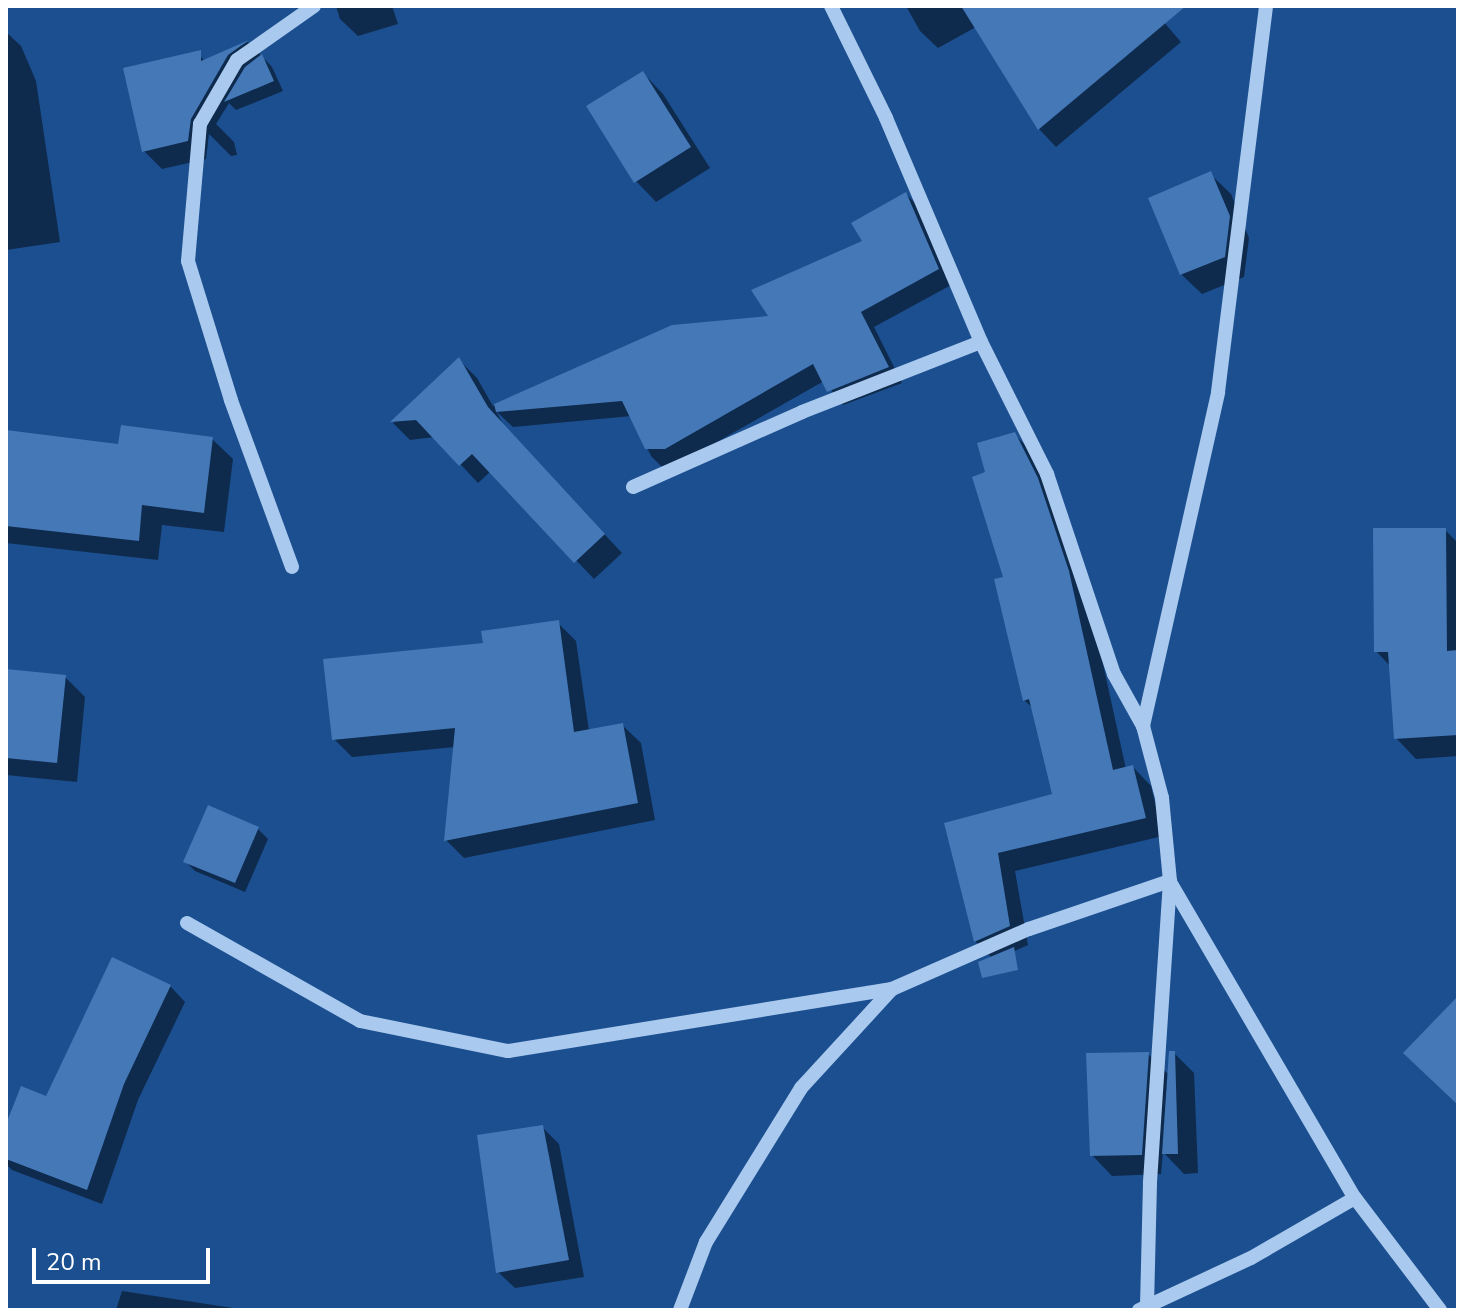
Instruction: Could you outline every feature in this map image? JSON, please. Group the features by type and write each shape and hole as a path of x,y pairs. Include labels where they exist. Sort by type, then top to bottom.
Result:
{"street":[{"path":"292,567 231,400 188,261 200,124 237,60 314,6"},
{"path":"831,6 886,118 981,342 1047,474 1114,674 1143,726 1162,798 1170,881 1143,1309 1251,1258 1355,1198"},
{"path":"1143,726 1218,392 1266,6"},
{"path":"633,487 802,412 981,342"},
{"path":"187,923 360,1021 508,1051 892,989 1029,929 1170,881"},
{"path":"1170,881 1355,1198 1440,1310"},
{"path":"680,1310 706,1242 801,1088 892,989"}],"building":[{"path":"961,6 1186,6 1038,130"},
{"path":"249,40 228,55 191,119 188,141 142,152 123,68 201,50 201,61"},
{"path":"262,54 274,81 224,102 245,67"},
{"path":"643,71 691,147 634,183 586,106"},
{"path":"1211,171 1230,216 1225,257 1180,275 1148,198"},
{"path":"906,192 939,269 861,312 889,367 827,392 813,364 665,449 645,449 622,401 496,412 494,404 672,325 768,316 751,290 862,241 851,223"},
{"path":"459,357 488,407 605,534 574,563 472,454 459,466 416,420 390,422"},
{"path":"121,425 213,437 204,513 142,505 139,541 6,526 6,430 118,444"},
{"path":"1015,432 1038,478 1069,571 1113,770 1133,765 1146,818 998,853 1010,926 974,942 944,823 1052,794 1029,699 1023,701 994,579 1003,577 972,477 985,472 977,443"},
{"path":"1373,528 1446,528 1447,651 1458,650 1458,735 1394,739 1388,652 1374,652"},
{"path":"559,620 574,732 623,723 638,803 444,841 455,728 332,740 323,659 483,643 481,631"},
{"path":"6,669 66,675 57,763 6,758"},
{"path":"208,805 259,827 235,883 183,862"},
{"path":"1014,947 1018,970 982,978 978,962"},
{"path":"112,957 171,985 124,1084 87,1190 6,1159 6,1124 21,1086 46,1096"},
{"path":"1458,996 1458,1105 1403,1053"},
{"path":"1169,1051 1175,1051 1178,1154 1162,1154"},
{"path":"1149,1052 1142,1155 1090,1156 1086,1053"},
{"path":"543,1125 569,1260 496,1273 477,1135"}]}
